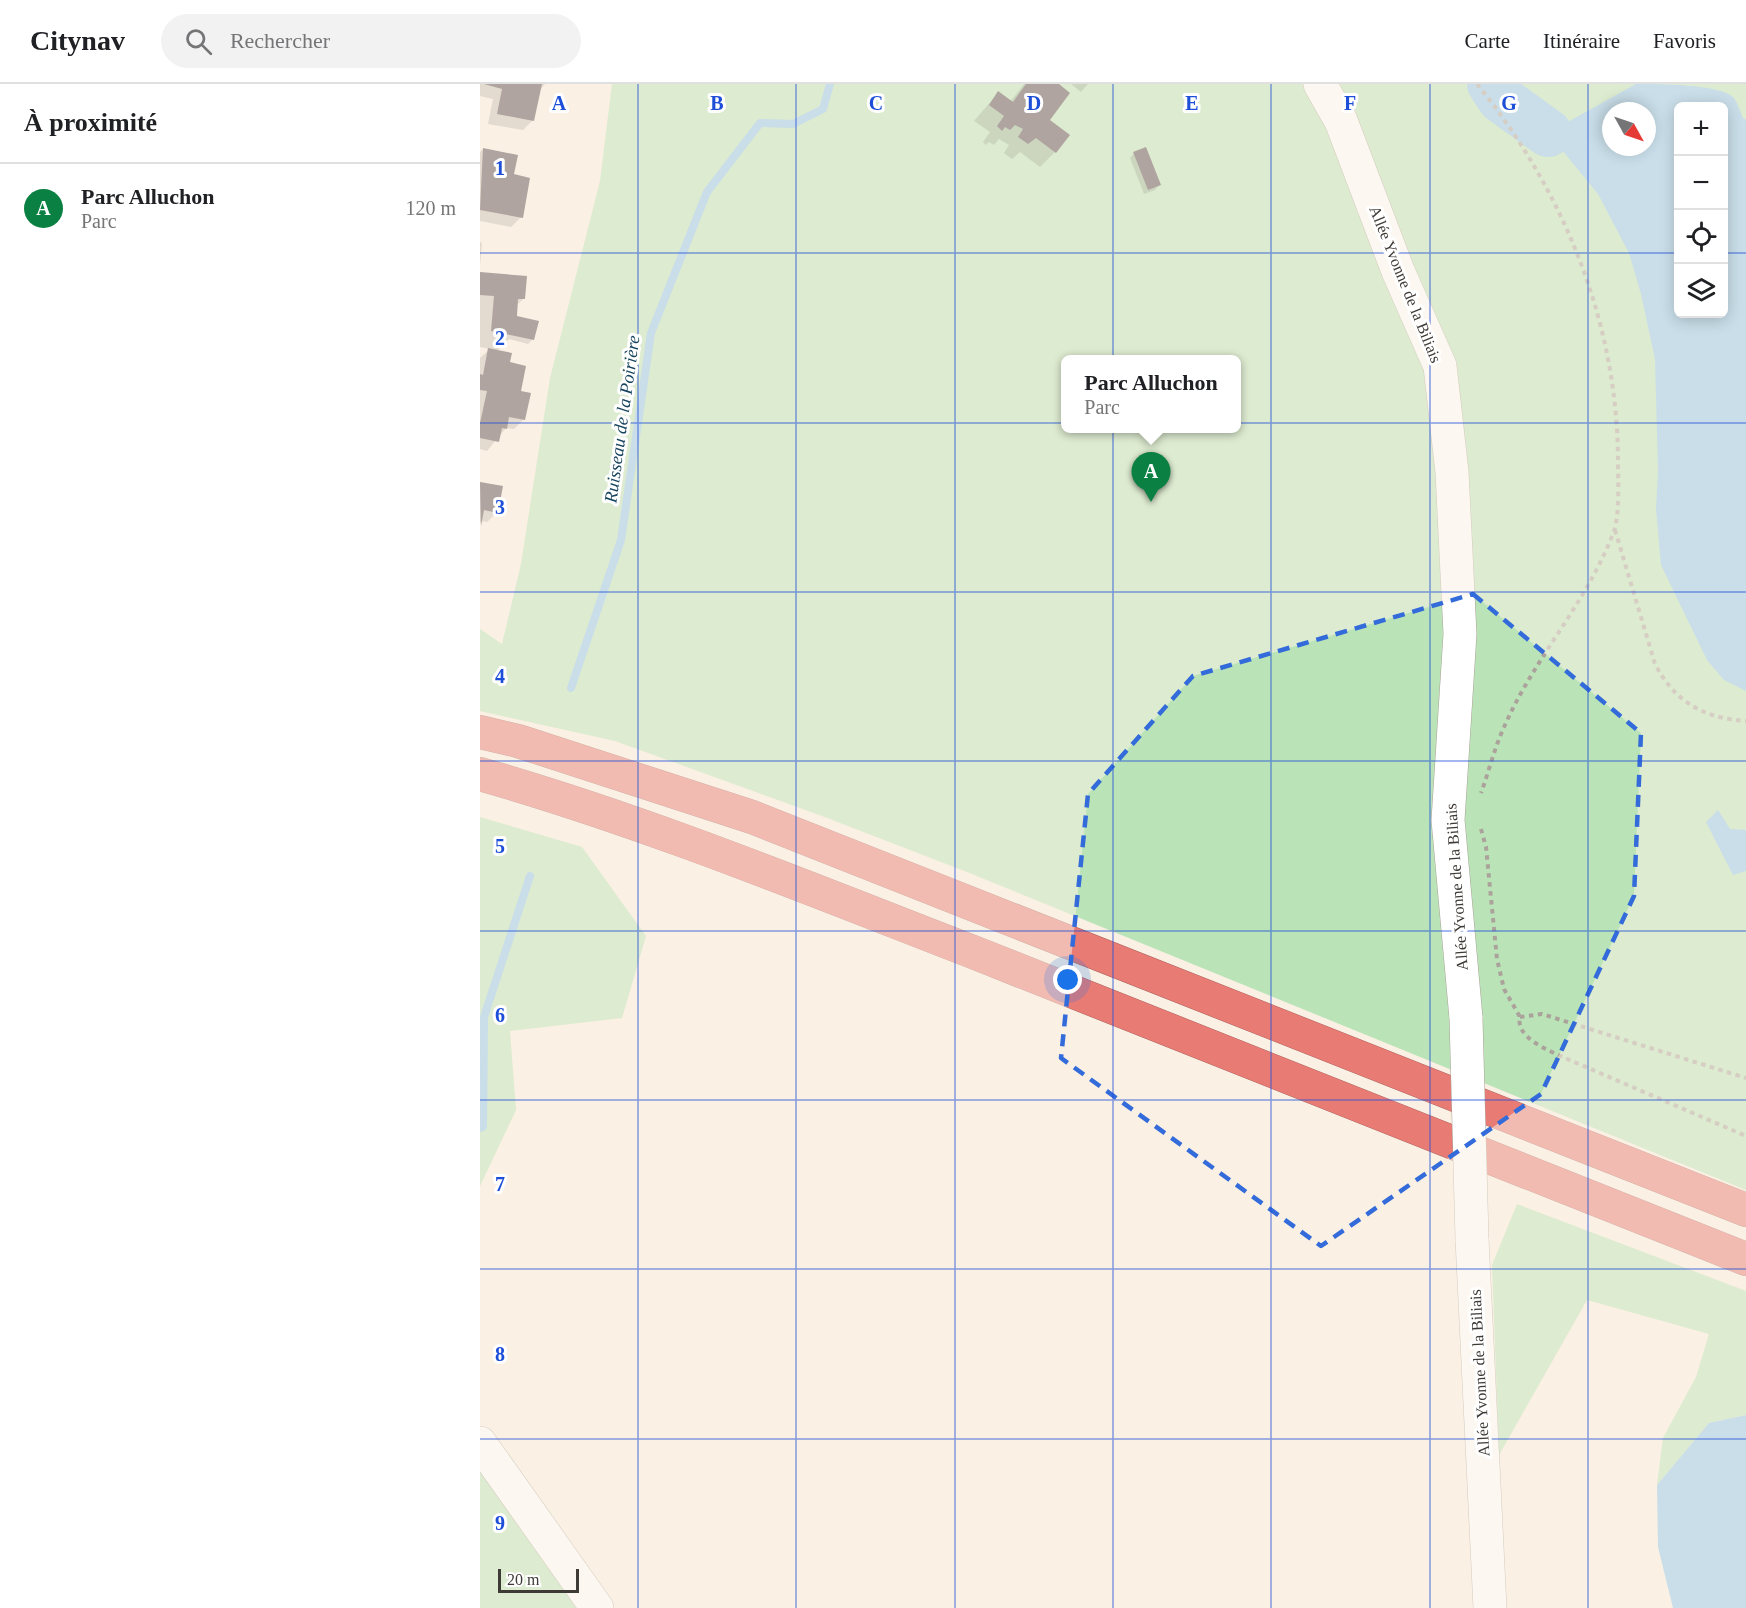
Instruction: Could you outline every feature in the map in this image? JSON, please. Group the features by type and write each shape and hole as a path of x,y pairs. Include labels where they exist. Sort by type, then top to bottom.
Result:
{"highway":[{"path":"480,732 518,741 752,818 1746,1210"},
{"path":"480,774 539,791 754,867 1185,1035 1746,1259"}],"street":[{"name":"Allée Yvonne de la Biliais","path":"1320,84 1341,122 1398,271 1440,366 1452,472 1460,634 1448,820 1466,1018 1472,1239 1490,1608"},
{"path":"480,1443 597,1608"}],"path":[{"path":"1477,84 1523,145 1555,199 1590,287 1605,338 1613,390 1618,459 1615,529 1655,664 1664,682 1689,706 1704,714 1746,722"},
{"path":"1479,800 1505,724 1584,593 1615,529"},
{"path":"1478,819 1486,847 1497,959 1504,990 1520,1017 1519,1023 1522,1030 1543,1047 1746,1136"},
{"path":"1520,1017 1542,1014 1746,1078"}],"highlighted area":[{"path":"1473,594 1641,733 1634,896 1541,1094 1321,1246 1061,1058 1088,794 1193,676"}],"green space":[{"path":"612,84 1746,84 1746,1190 967,872 822,816 615,741 480,711 480,629 502,644 521,564 550,378 600,181"},
{"path":"480,817 582,847 646,936 622,1018 510,1031 516,1110 480,1186"},
{"path":"1517,1204 1746,1291 1746,1415 1709,1423 1657,1485 1663,1438 1696,1377 1709,1334 1587,1300 1499,1455 1492,1265"},
{"path":"480,1436 613,1608 480,1608"}],"water":[{"path":"1636,84 1702,87 1726,93 1735,99 1746,120 1746,691 1724,680 1707,660 1661,565 1656,509 1658,471 1655,359 1641,294 1629,253 1598,194 1548,133 1602,103 1602,156 1656,156 1656,102 1604,102"},
{"path":"1718,810 1730,829 1746,830 1746,871 1733,875 1706,822"},
{"path":"1746,1415 1746,1608 1673,1608 1658,1547 1657,1485 1709,1423"}],"building":[{"path":"484,84 542,84 534,121 497,114 502,89"},
{"path":"1026,84 1059,84 1070,93 1050,120 1070,135 1056,153 1036,138 1028,144 1018,137 1023,129 1015,125 1010,130 1005,127 1002,131 997,126 1004,116 989,105 998,91 1013,102"},
{"path":"1146,147 1161,185 1148,190 1133,152"},
{"path":"483,148 518,155 514,174 530,178 523,218 480,210"},
{"path":"480,272 527,276 525,299 518,299 517,316 539,321 534,340 491,331 494,296 480,295"},
{"path":"488,348 512,353 510,362 526,366 521,391 531,393 525,420 509,417 507,429 502,428 499,442 480,438 480,423 487,391 480,390 480,374 483,375"},
{"path":"480,482 503,486 498,513 484,510 481,526"}],"waterway":[{"name":"Ruisseau de la Poirière","path":"571,688 621,540 651,333 707,192 760,123 793,124 823,109 830,84"},
{"path":"1491,84 1501,99 1548,133"},
{"name":"Ruisseau de la Poirière","path":"480,1128 483,1127 484,1017 530,876"}],"place":[{"name":"Parc Alluchon","path":"1151,502"}]}
